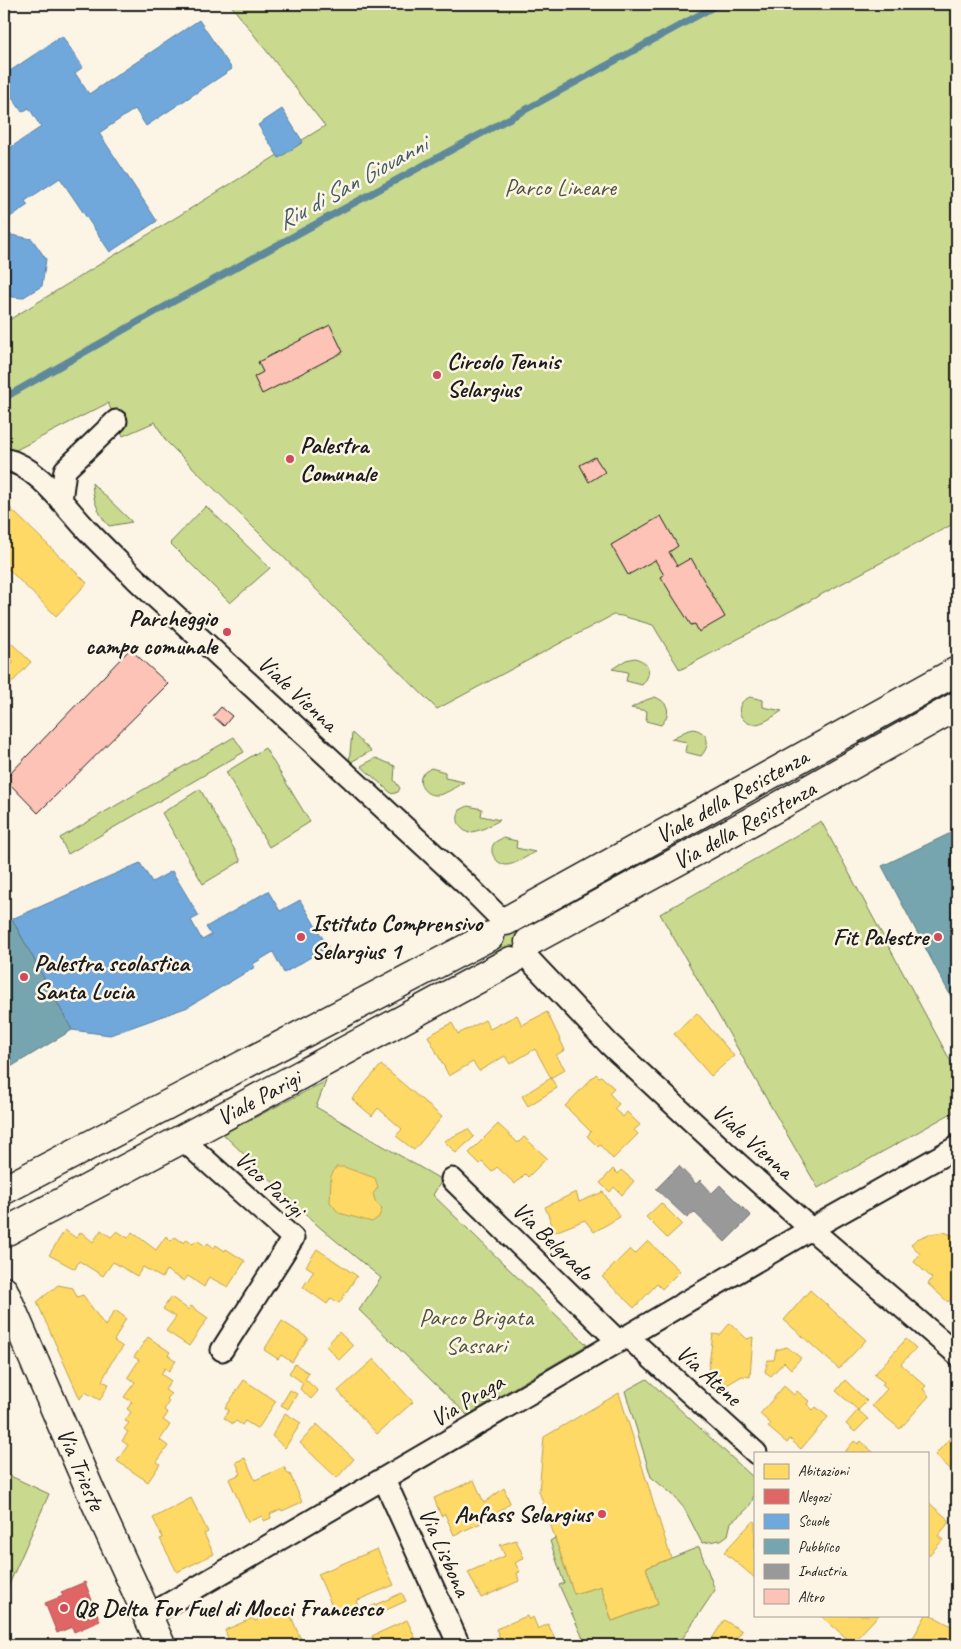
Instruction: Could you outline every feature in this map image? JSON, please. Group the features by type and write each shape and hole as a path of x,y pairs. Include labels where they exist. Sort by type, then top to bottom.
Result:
{"street":[{"path":"61,501 65,470 116,421"},
{"name":"Viale Vienna","path":"4,460 25,468 43,481 137,580 468,886 500,926"},
{"name":"Viale della Resistenza","path":"500,926 957,671"},
{"name":"Via della Resistenza","path":"522,953 957,706"},
{"path":"513,921 524,927 530,938 522,953 504,961 494,954 490,948 500,926 513,921"},
{"name":"Viale Parigi","path":"4,1190 500,926"},
{"name":"Viale Vienna","path":"522,953 609,1044 811,1229 957,1354"},
{"name":"Viale Parigi","path":"4,1230 182,1140 522,953"},
{"name":"Vico Parigi","path":"182,1140 293,1238 222,1350"},
{"name":"Via Praga","path":"148,1616 384,1480 811,1229 957,1147"},
{"name":"Via Belgrado","path":"452,1179 623,1339"},
{"name":"Via Trieste","path":"4,1291 94,1499 161,1645"},
{"name":"Via Atene","path":"623,1339 755,1452"},
{"name":"Via Lisbona","path":"384,1480 459,1645"}],"green space":[{"name":"Parco Lineare","path":"230,4 957,4 957,522 680,670 653,625 613,615 437,709 166,441 155,422 123,436 108,403 16,450 4,449 4,323 325,126"},
{"path":"92,483 132,522 109,526 97,506"},
{"path":"206,506 270,568 230,603 170,543"},
{"path":"635,658 644,663 648,669 647,677 642,685 626,681 628,672 612,669 626,660"},
{"path":"655,697 664,702 667,709 666,717 661,725 646,721 647,711 631,708"},
{"path":"750,697 763,700 763,707 782,711 764,722 750,724 744,720 739,711 744,700"},
{"path":"694,729 703,733 707,740 706,748 701,756 685,752 687,742 671,739"},
{"path":"352,733 371,751 349,763"},
{"path":"234,737 244,752 68,854 60,838"},
{"path":"265,748 310,822 269,847 226,772"},
{"path":"376,758 395,766 394,780 400,788 398,792 392,794 361,766"},
{"path":"431,768 445,772 445,778 464,782 450,791 431,795 421,785 421,778"},
{"path":"200,789 241,861 203,884 162,813"},
{"path":"468,806 482,809 481,816 500,820 483,829 469,833 463,829 458,821 460,810"},
{"path":"821,821 957,1073 957,1110 818,1188 660,914"},
{"path":"503,838 517,841 516,848 535,852 513,864 506,865 500,863 493,855 492,848 495,842"},
{"path":"519,923 528,932 529,944 499,958 489,942"},
{"name":"Parco Brigata Sassari","path":"326,1081 316,1107 442,1180 433,1195 587,1345 467,1415 359,1310 381,1278 317,1225 223,1134"},
{"path":"647,1379 754,1478 754,1494 750,1505 731,1522 728,1535 721,1540 702,1543 684,1508 672,1494 651,1477 625,1391"},
{"path":"4,1473 49,1494 4,1596"},
{"path":"555,1538 574,1594 601,1586 612,1621 658,1604 646,1568 699,1547 715,1590 678,1645 586,1645 559,1585 564,1583 550,1541"}],"building: Abitazioni":[{"path":"8,506 87,583 56,616 4,565 4,510"},
{"path":"4,636 31,662 4,691 4,672 14,662 4,653"},
{"path":"547,1012 565,1050 556,1055 565,1069 551,1078 535,1049 510,1064 505,1056 479,1071 473,1062 449,1076 428,1036 452,1023 458,1034 485,1020 490,1029 517,1015 522,1025"},
{"path":"697,1013 734,1056 711,1076 674,1034"},
{"path":"381,1065 442,1117 414,1150 396,1136 402,1129 378,1108 372,1116 352,1099"},
{"path":"596,1074 614,1088 609,1093 619,1104 614,1109 623,1117 627,1112 640,1125 634,1130 638,1134 613,1159 600,1145 598,1147 587,1136 591,1132 565,1106"},
{"path":"551,1078 557,1088 528,1106 522,1096"},
{"path":"498,1124 518,1143 524,1137 547,1158 528,1177 525,1174 515,1184 497,1167 492,1172 469,1153"},
{"path":"468,1129 474,1137 456,1153 444,1141"},
{"path":"336,1167 344,1167 375,1178 378,1187 373,1194 376,1203 382,1208 379,1217 372,1222 339,1213 330,1202 331,1176"},
{"path":"613,1169 618,1174 621,1170 634,1181 622,1195 614,1187 610,1192 600,1183"},
{"path":"576,1192 579,1202 603,1192 620,1217 594,1232 585,1220 555,1232 545,1207"},
{"path":"661,1203 682,1224 667,1238 646,1217"},
{"path":"65,1230 76,1238 81,1232 93,1242 101,1230 111,1237 117,1231 128,1238 132,1232 156,1250 166,1236 171,1241 175,1237 184,1243 187,1239 193,1244 197,1240 205,1246 208,1243 214,1248 216,1245 225,1251 226,1249 245,1261 228,1287 209,1277 204,1287 188,1276 184,1281 166,1270 162,1278 143,1267 137,1276 113,1262 103,1276 79,1261 75,1269 49,1255"},
{"path":"944,1232 957,1237 957,1292 948,1302 928,1284 932,1278 914,1262 920,1254 911,1244 929,1234"},
{"path":"648,1241 680,1271 662,1289 657,1284 634,1308 602,1277 630,1249 635,1254"},
{"path":"317,1249 357,1276 339,1303 331,1298 327,1304 303,1287 314,1271 306,1266"},
{"path":"58,1285 73,1288 77,1297 83,1295 105,1326 115,1310 126,1318 114,1341 123,1347 111,1363 102,1381 109,1384 100,1400 85,1392 80,1399 37,1302"},
{"path":"810,1290 866,1340 839,1369 784,1320"},
{"path":"171,1297 189,1310 191,1306 208,1318 189,1346 166,1331 176,1317 163,1309"},
{"path":"282,1321 308,1338 292,1362 281,1355 278,1359 264,1350"},
{"path":"730,1323 747,1339 753,1337 750,1377 742,1376 725,1386 718,1373 708,1372 713,1334 720,1335"},
{"path":"339,1332 353,1346 339,1360 326,1346"},
{"path":"148,1337 170,1352 168,1355 176,1361 169,1371 165,1368 161,1374 171,1381 165,1390 171,1394 167,1399 169,1401 164,1410 168,1413 163,1420 170,1425 160,1440 168,1446 157,1462 160,1464 148,1482 117,1461 128,1445 122,1441 128,1432 124,1429 129,1423 125,1421 131,1412 127,1409 132,1402 124,1397 135,1382 128,1377 139,1360 134,1357"},
{"path":"906,1339 916,1348 901,1364 926,1386 923,1389 929,1396 900,1429 872,1406 887,1389 882,1385 884,1382 874,1375"},
{"path":"787,1347 801,1358 791,1369 784,1362 771,1376 765,1372 768,1360 774,1360 776,1350"},
{"path":"374,1359 413,1402 377,1434 338,1391"},
{"path":"295,1364 309,1373 305,1379 318,1391 311,1399 300,1389 303,1383 289,1373"},
{"path":"244,1380 276,1401 258,1429 245,1421 242,1425 236,1421 233,1424 224,1418 229,1410 225,1408"},
{"path":"845,1380 867,1401 858,1410 836,1391"},
{"path":"784,1386 794,1395 797,1391 809,1401 807,1404 813,1410 816,1407 828,1417 801,1449 790,1439 787,1443 768,1427 771,1424 760,1414"},
{"path":"290,1390 297,1394 288,1409 281,1405"},
{"name":"Anfass Selargius","path":"619,1393 671,1558 646,1568 658,1604 612,1621 601,1586 574,1594 539,1491 544,1437"},
{"path":"858,1410 868,1419 855,1432 846,1424"},
{"path":"285,1413 301,1423 285,1448 272,1436"},
{"path":"317,1424 354,1459 337,1478 300,1443"},
{"path":"957,1430 957,1475 935,1455"},
{"path":"854,1441 858,1444 861,1441 873,1452 845,1452"},
{"path":"245,1458 255,1480 284,1467 288,1474 290,1474 302,1502 270,1514 271,1518 264,1521 262,1516 248,1522 229,1479 241,1474 236,1462"},
{"path":"474,1480 484,1503 504,1488 510,1503 490,1519 454,1535 445,1514 441,1516 434,1498"},
{"path":"191,1498 208,1532 204,1534 214,1554 177,1572 160,1539 163,1538 153,1518"},
{"path":"928,1502 950,1521 938,1536 943,1540 928,1556"},
{"path":"753,1521 754,1522 754,1577 724,1552"},
{"path":"516,1540 524,1558 515,1563 520,1572 517,1573 519,1581 481,1598 468,1572 505,1556 500,1545"},
{"path":"377,1549 394,1585 356,1601 358,1606 336,1615 318,1574"},
{"path":"402,1593 406,1601 371,1617 368,1608"},
{"path":"287,1607 302,1642 295,1645 226,1645 225,1643 229,1641 225,1630 253,1618 255,1621"},
{"path":"928,1614 957,1629 957,1645 909,1645"},
{"path":"527,1616 529,1620 533,1617 538,1629 548,1624 558,1645 503,1645 496,1629"},
{"path":"821,1616 878,1616 852,1643"},
{"path":"407,1620 417,1642 426,1638 429,1645 376,1645 372,1636"},
{"path":"724,1620 742,1631 732,1645 708,1645"}],"building: Negozi":[{"path":"85,1582 100,1621 74,1632 72,1627 57,1633 45,1603 63,1596 61,1592"}],"building: Scuole":[{"path":"199,20 232,69 146,126 135,109 99,133 157,221 110,252 60,178 25,201 28,205 4,221 4,152 41,127 29,108 22,112 4,85 4,75 62,36 83,67 75,73 89,94"},
{"path":"282,109 303,142 279,158 258,125"},
{"path":"4,231 6,234 32,239 46,259 42,286 22,298 4,296"},
{"path":"140,863 152,882 172,871 199,916 191,920 202,940 211,935 206,927 268,891 280,911 300,900 328,947 284,973 273,952 253,964 255,967 188,1007 110,1035 72,1030 12,919"}],"building: Pubblico":[{"name":"Fit Palestre","path":"957,830 957,1008 882,866"},
{"name":"Palestra scolastica Santa Lucia","path":"12,919 72,1030 4,1071 4,924"}],"building: Industria":[{"path":"679,1166 696,1184 700,1180 712,1193 720,1185 751,1216 725,1242 694,1212 687,1218 656,1189"}],"building: Altro":[{"path":"330,325 343,352 262,394 254,377 263,372 258,362"},
{"path":"595,457 605,472 589,482 580,465"},
{"path":"661,516 678,546 669,552 677,566 691,558 725,617 699,632 695,624 691,625 673,597 661,577 664,575 655,560 628,575 611,545"},
{"path":"130,649 168,684 38,813 5,779"},
{"path":"221,707 232,716 224,726 213,716"}],"waterway":[{"name":"Riu di San Giovanni","path":"4,398 171,303 719,4"}],"place":[{"name":"Circolo Tennis Selargius","path":"437,375"},
{"name":"Palestra Comunale","path":"290,459"},
{"name":"Parcheggio campo comunale","path":"227,632"},
{"name":"Istituto Comprensivo Selargius 1","path":"301,937"},
{"name":"Fit Palestre","path":"938,937"},
{"name":"Palestra scolastica Santa Lucia","path":"24,977"},
{"name":"Anfass Selargius","path":"602,1514"},
{"name":"Q8 Delta For Fuel di Mocci Francesco","path":"64,1608"}]}
